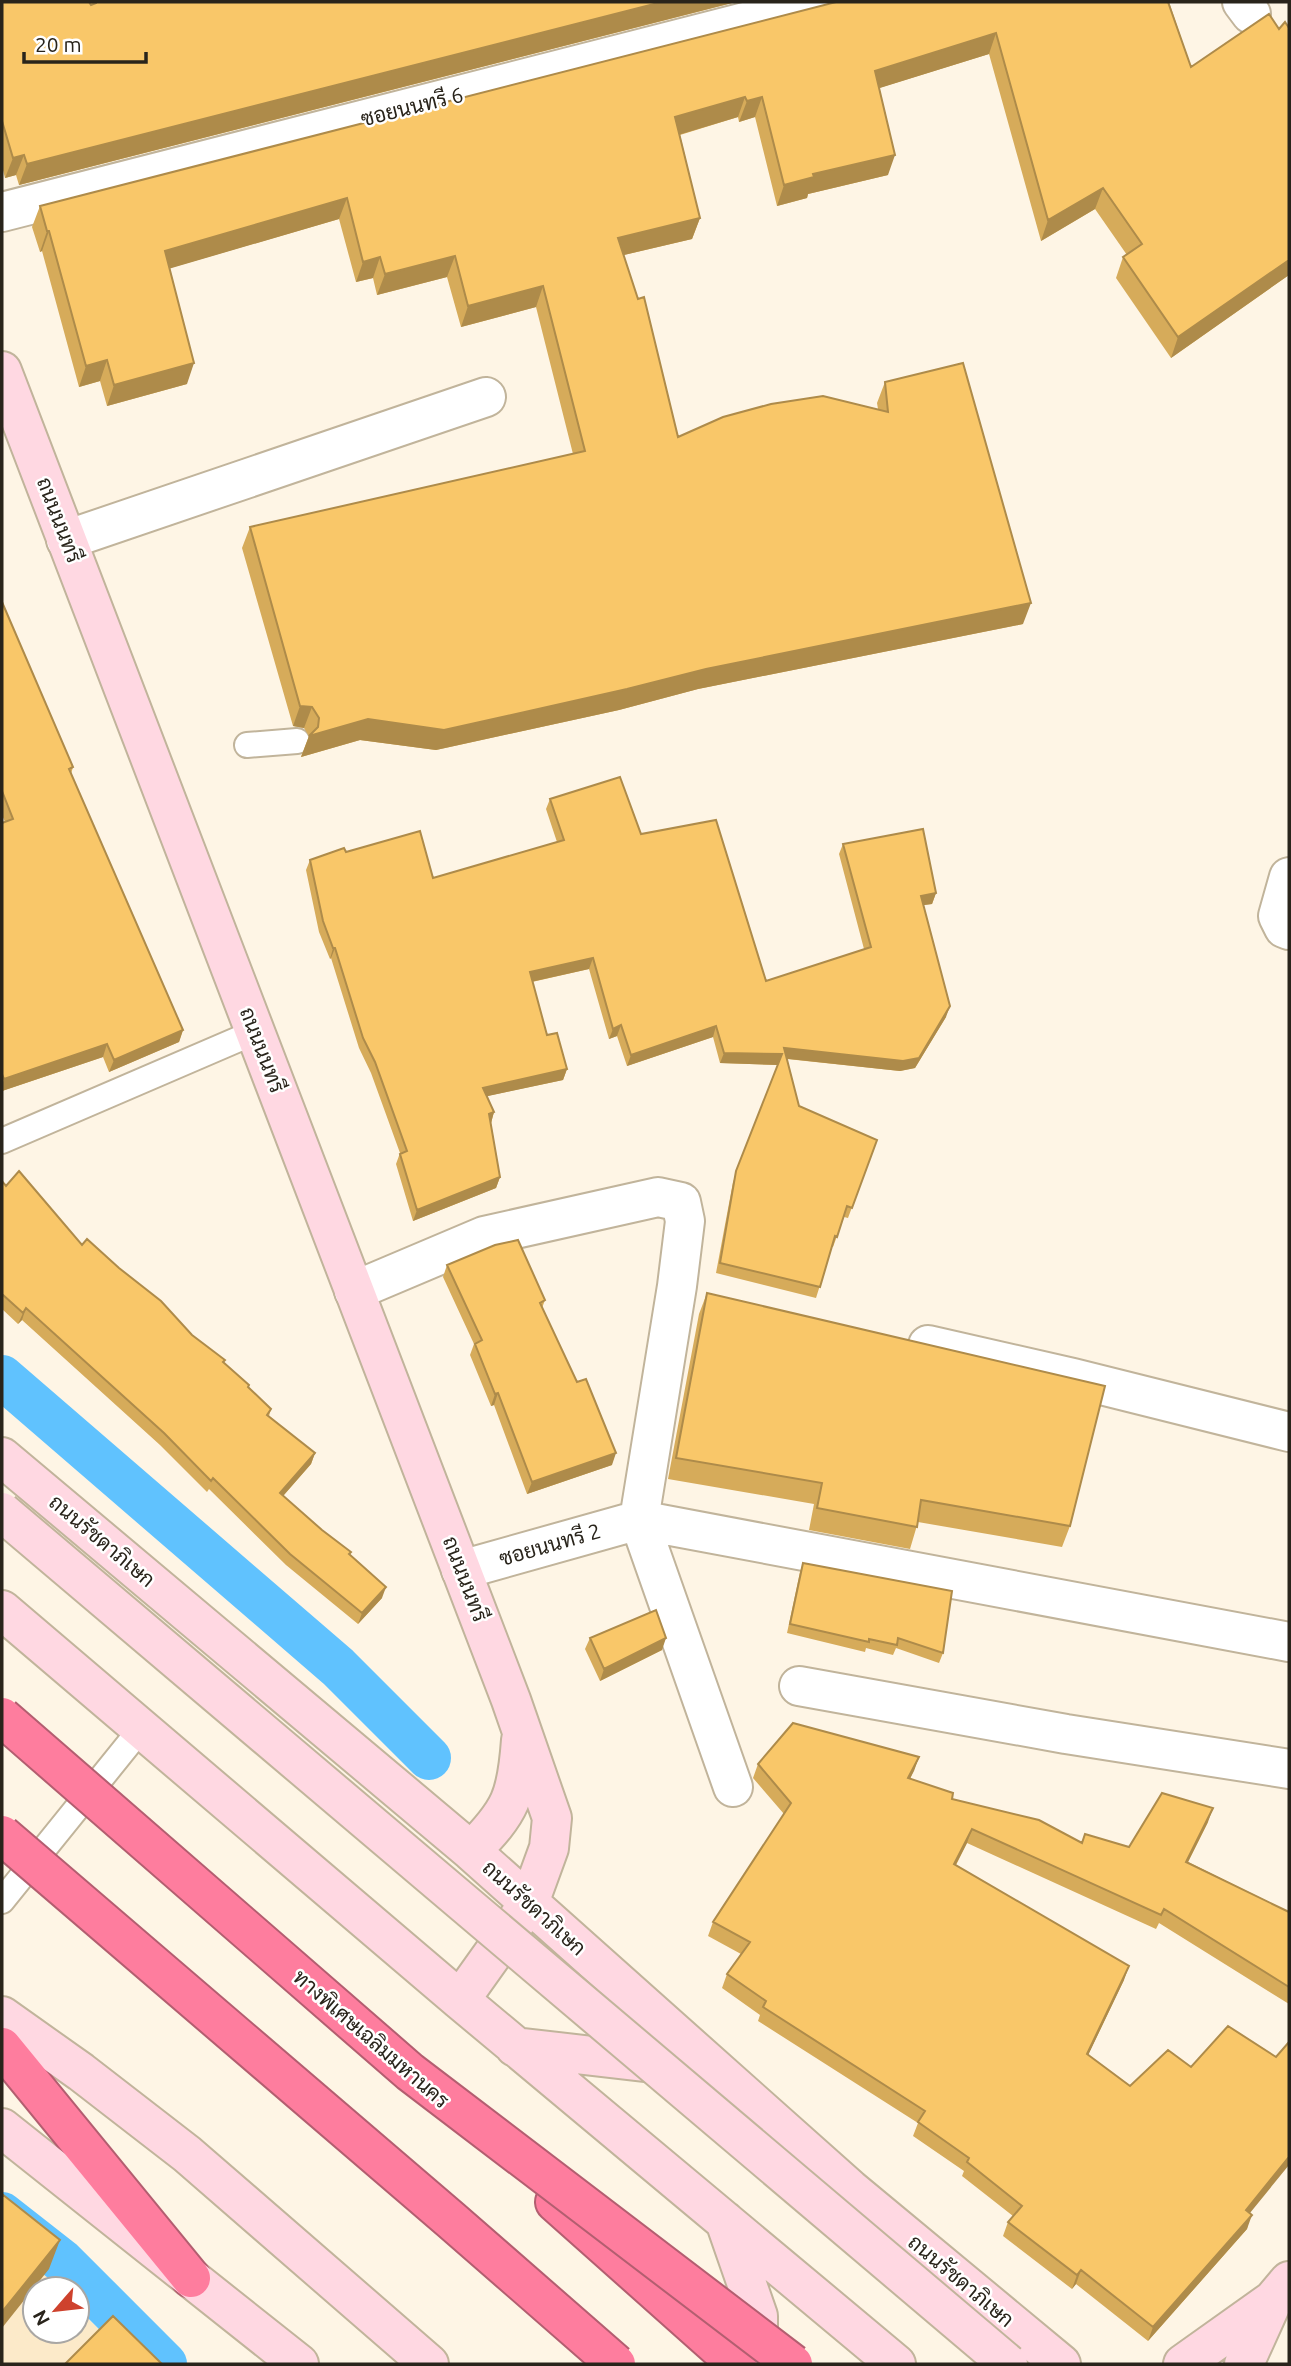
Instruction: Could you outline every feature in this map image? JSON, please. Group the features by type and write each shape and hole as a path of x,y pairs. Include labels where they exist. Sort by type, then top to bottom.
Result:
{"highway":[{"name":"ทางพิเศษเฉลิมมหานคร","path":"2,1717 410,2072 737,2364"},
{"path":"2,1835 616,2364"},
{"path":"2,2047 191,2278"},
{"path":"410,2072 793,2364"}],"main road":[{"name":"ถนนนนทรี","path":"2,371 522,1729 552,1818 549,1847 529,1903 460,2000"},
{"name":"ถนนรัชดาภิเษก","path":"2,1457 471,1851 850,2189 1061,2364"},
{"name":"ถนนรัชดาภิเษก","path":"2,1512 1008,2364"},
{"path":"2,1610 515,2047 897,2364"},
{"name":"ถนนนนทรี","path":"471,1851 510,1804 519,1771 522,1729"},
{"path":"2,2015 187,2154 429,2364"},
{"path":"515,2047 717,2071"},
{"path":"2,2128 299,2364"},
{"path":"725,2221 758,2316 758,2364"},
{"path":"1182,2363 1281,2290"},
{"path":"1244,2364 1281,2290"}],"street":[{"name":"ซอยนนทรี 6","path":"2,212 822,2"},
{"path":"66,540 486,397"},
{"path":"1287,929 1278,916 1289,877"},
{"path":"354,1292 484,1236 658,1197 681,1202 691,1290 639,1520 733,1787"},
{"path":"895,1338 1073,1378 1289,1432"},
{"path":"639,1520 1289,1642"},
{"name":"ซอยนนทรี 2","path":"461,1570 639,1520"},
{"path":"799,1686 1066,1734 1289,1769"}],"lane":[{"path":"247,745 297,741"},
{"path":"2,1141 255,1032"},
{"path":"2,1901 140,1730"}],"shaded area":[{"path":"2,2221 62,2269 57,2275 21,2275 21,2345 91,2345 91,2322 138,2364 2,2364"}],"building":[{"path":"2,2 89,2 91,5 96,2 662,2 27,164 24,155 13,158 2,121"},
{"path":"836,2 1168,2 1191,67 1269,14 1279,29 1285,22 1289,28 1289,260 1178,337 1123,257 1142,244 1103,188 1048,220 996,33 875,71 895,155 813,174 814,177 784,185 762,97 747,101 745,97 675,117 700,218 618,238 638,299 644,297 678,437 723,417 771,404 823,396 888,412 885,382 963,363 1031,603 706,669 444,730 368,719 309,736 318,727 319,718 312,707 300,706 250,527 585,451 543,286 468,306 455,256 385,274 380,257 363,262 347,198 165,251 194,363 114,385 107,360 86,366 40,206"},
{"path":"2,602 73,767 69,769 183,1030 114,1060 107,1044 4,1079 2,823 13,819 2,791"},
{"path":"620,777 641,834 716,820 766,981 871,947 843,844 923,829 936,893 921,896 950,1006 919,1058 903,1061 784,1048 799,1106 877,1140 852,1208 847,1206 837,1237 835,1236 820,1287 720,1263 736,1171 782,1054 724,1053 716,1026 631,1055 621,1025 613,1029 593,958 530,972 547,1035 557,1033 567,1069 483,1088 494,1112 489,1114 500,1177 417,1210 400,1154 407,1151 375,1062 363,1038 335,948 323,921 310,860 344,848 346,852 420,831 433,878 564,840 550,799"},
{"path":"19,1171 82,1245 87,1239 161,1301 192,1335 225,1360 223,1362 249,1385 271,1409 267,1415 315,1453 280,1493 351,1552 349,1554 386,1587 362,1613 290,1554 213,1478 211,1481 164,1433 26,1308 23,1313 2,1294 2,1181 6,1186"},
{"path":"518,1240 545,1300 540,1303 577,1382 586,1379 616,1453 532,1482 498,1393 495,1394 475,1344 482,1340 447,1265 495,1245"},
{"path":"707,1293 1105,1386 1070,1526 921,1500 917,1527 817,1508 822,1483 676,1458"},
{"path":"803,1563 952,1591 943,1653 898,1638 897,1645 869,1639 869,1642 790,1624"},
{"path":"656,1610 666,1638 604,1669 590,1638"},
{"path":"793,1723 919,1757 908,1778 953,1793 952,1799 1039,1820 1082,1843 1085,1834 1129,1847 1162,1793 1213,1808 1186,1862 1289,1912 1289,1987 1164,1909 1161,1915 972,1829 954,1864 1129,1966 1087,2054 1130,2086 1168,2050 1191,2067 1228,2026 1276,2057 1289,2042 1289,2157 1246,2210 1252,2215 1153,2327 1081,2270 1077,2275 1008,2222 1022,2206 967,2162 969,2158 918,2122 925,2111 763,2007 766,2001 727,1974 750,1942 713,1922 791,1803 758,1764"},
{"path":"2,2194 60,2240 32,2275 21,2275 21,2288 2,2312"},
{"path":"113,2316 162,2364 65,2364 84,2345 91,2345 91,2338"}],"waterway":[{"path":"2,1377 338,1667 429,1758"},
{"path":"2,2214 62,2261 165,2364"}]}
